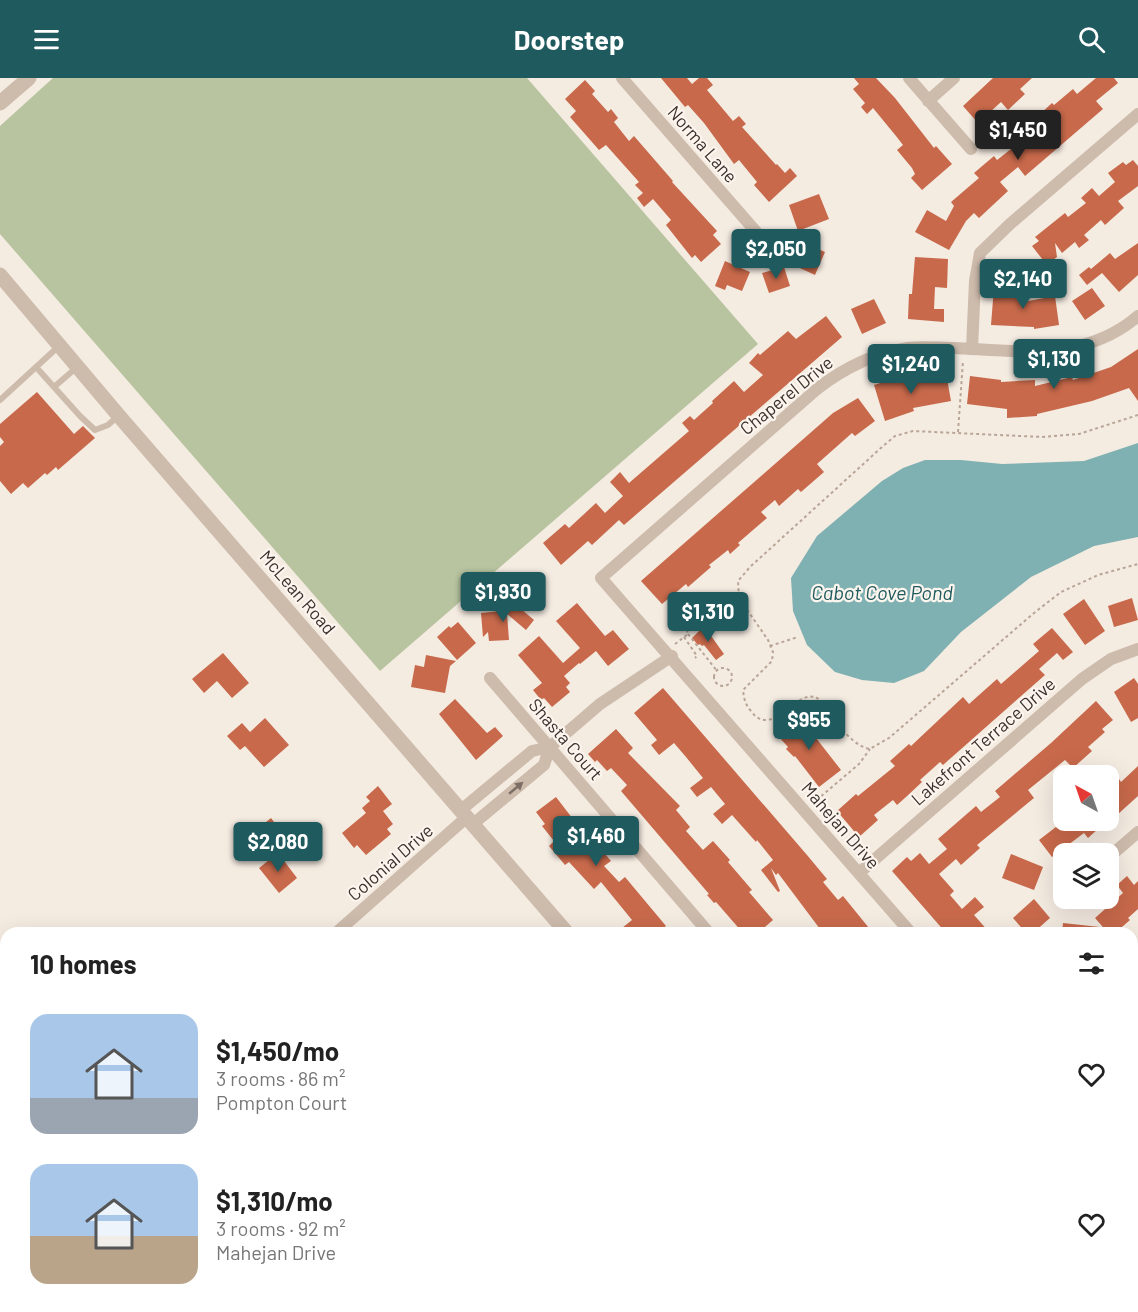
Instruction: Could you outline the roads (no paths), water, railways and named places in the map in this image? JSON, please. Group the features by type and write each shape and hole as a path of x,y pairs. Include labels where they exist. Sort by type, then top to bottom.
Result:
{"street":[{"path":"0,103 29,78"},
{"name":"Norma Lane","path":"622,78 758,234"},
{"path":"909,78 971,149"},
{"path":"928,101 954,78"},
{"path":"972,349 975,281 980,253 1010,224 1138,114"},
{"name":"McLean Road","path":"0,275 119,416 562,927"},
{"name":"Chaperel Drive","path":"601,578 831,378 865,359 908,348 972,349 1022,353 1050,351 1105,338 1138,316"},
{"name":"Mahejan Drive","path":"601,578 674,650 906,927"},
{"name":"Lakefront Terrace Drive","path":"859,873 1082,679 1111,659 1138,649"},
{"path":"467,817 532,751 550,747 600,704 674,650"},
{"name":"Shasta Court","path":"490,678 704,927"},
{"path":"467,817 544,765 550,747"},
{"name":"Colonial Drive","path":"343,927 467,817"},
{"path":"1119,848 1138,832"}],"lane":[{"path":"0,400 59,346"},
{"path":"36,367 95,430 108,425 119,416"},
{"path":"54,387 78,367"}],"water":[{"name":"Cabot Cove Pond","path":"1138,443 1138,537 1094,546 1031,577 961,632 924,671 894,683 862,680 835,672 807,645 793,611 791,578 817,536 882,481 903,468 925,460 961,460 1002,464 1084,461"}]}
